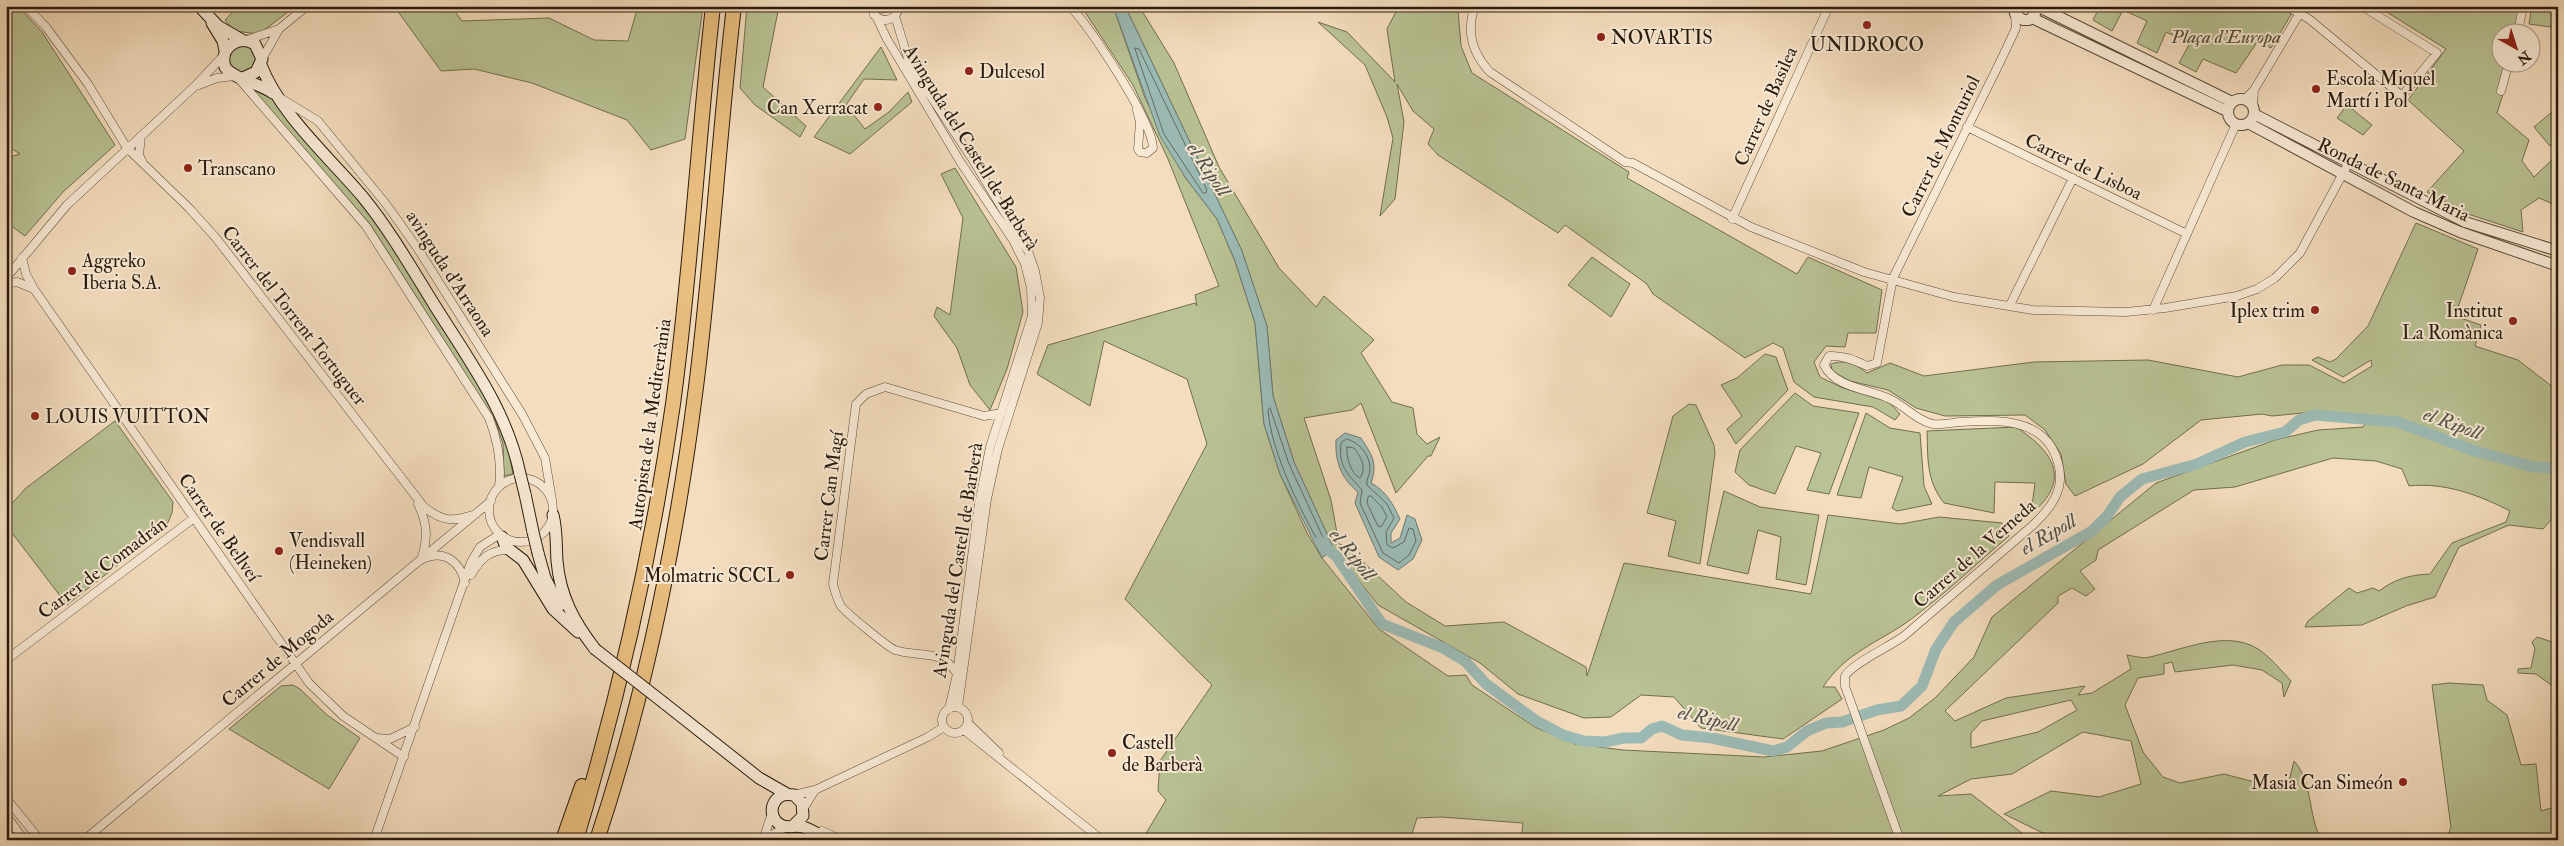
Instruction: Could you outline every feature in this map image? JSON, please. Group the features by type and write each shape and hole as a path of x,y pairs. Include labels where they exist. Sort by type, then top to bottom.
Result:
{"highway":[{"name":"Autopista de la Mediterrània","path":"576,840 614,707 645,573 673,403 713,6"},
{"name":"Autopista de la Mediterrània","path":"598,840 650,644 683,477 703,326 734,6"},
{"path":"563,840 600,731 614,707"}],"main road":[{"path":"199,6 211,19 223,41 225,67 238,77 260,84 276,96 365,200 393,240 497,405 511,440 538,553 553,596 578,632"},
{"path":"211,19 258,47 261,62 276,96"},
{"path":"224,53 230,45 244,40"},
{"path":"238,77 254,74 261,62"},
{"path":"553,515 559,577 564,597 577,624 596,648"},
{"path":"501,536 506,547 523,560 542,593 559,616 596,648 759,778 791,794 825,837"},
{"path":"759,778 768,792 778,823 804,827 825,837"},
{"path":"772,809 778,798 791,794"},
{"path":"790,826 801,820 804,809"}],"street":[{"name":"Carrer del Torrent Tortuguer","path":"26,6 46,26 88,84 127,148 189,208 216,238 413,494 436,517 460,520 476,514"},
{"path":"244,40 278,29 308,6"},
{"name":"Avinguda del Castell de Barberà","path":"871,6 874,16 961,163 1013,240 1026,264 1031,288 1032,316 990,447 978,509 957,674 949,709"},
{"path":"1070,6 1101,47 1137,110 1153,143 1153,148 1147,152 1140,152 1138,149 1140,122 1137,110"},
{"path":"1475,6 1470,26 1472,42 1479,58 1490,72 1625,162 1633,163 1732,219 1864,272 1893,278 1954,297 2033,310 2082,312 2153,310 2237,296 2257,289 2275,278 2300,253 2348,164"},
{"name":"Carrer de Basilea","path":"1732,219 1829,6"},
{"path":"2029,19 2037,6 2230,107"},
{"path":"2286,6 2302,10 2309,18 2402,96 2437,53 2362,6"},
{"path":"2520,22 2523,6"},
{"path":"2012,9 2029,19 2230,107"},
{"name":"Carrer de Monturiol","path":"2012,9 2016,28"},
{"path":"874,16 887,20 899,10"},
{"name":"Avinguda del Castell de Barberà","path":"899,10 910,64 971,157 1028,251 1035,271 1040,298 1038,323 1033,342 998,448 987,499 958,707"},
{"path":"2153,310 2236,124 2250,111 2254,90 2302,10"},
{"name":"Carrer de Monturiol","path":"1893,278 2016,28 2029,19"},
{"path":"261,62 278,29"},
{"path":"6,278 67,205 195,86 224,53"},
{"path":"2501,92 2506,72"},
{"path":"195,86 217,78 238,77 366,226 489,418 497,438 502,469 499,488 491,501 490,518 501,536 517,542 534,540 547,530 553,515 552,500 547,490 537,482 527,478 516,479 499,488"},
{"name":"avinguda d'Arraona","path":"276,96 318,121 386,204 418,250 522,414 545,458 552,500"},
{"path":"2236,124 2230,120 2230,107 2239,99 2250,111"},
{"name":"Ronda de Santa Maria","path":"2250,111 2348,164 2465,222 2558,251"},
{"name":"Ronda de Santa Maria","path":"2250,111 2342,176 2414,212 2460,232 2558,266"},
{"name":"Carrer de Lisboa","path":"1968,127 2187,234"},
{"path":"141,136 139,156 142,163"},
{"path":"2010,305 2073,178"},
{"name":"Carrer de Bellveí","path":"22,258 26,274 34,289 309,683 343,716 404,757"},
{"name":"Carrer de la Verneda","path":"1893,278 1877,363 1868,366 1853,359 1829,356 1824,365 1832,377 1888,398 1915,416 1934,424 2002,421 2019,423 2035,429 2052,448 2058,462 2060,481 2056,498 2049,510 2032,526 1904,636 1881,652 1854,666 1845,676 1845,686 1900,840"},
{"path":"6,284 17,282 34,289"},
{"name":"Carrer Can Magí","path":"957,674 950,662 937,657 893,649 842,608 836,596 833,584 856,404 866,394 885,387 984,416 1001,413"},
{"name":"Carrer del Torrent Tortuguer","path":"413,494 426,524 427,543 421,560"},
{"name":"Carrer de Mogoda","path":"84,840 491,501"},
{"name":"Carrer de Comadrán","path":"6,660 194,518"},
{"path":"374,840 465,585 471,562 480,547 501,536"},
{"path":"465,585 480,559 494,552 510,550"},
{"path":"421,560 436,556 450,559 459,565 465,585"},
{"path":"958,707 967,714 968,723 964,730 953,733 944,727 942,718 949,709 958,707"},
{"path":"968,723 1027,780"},
{"path":"374,738 390,739 415,727"},
{"path":"791,794 815,790 928,737 944,727"},
{"path":"964,730 1102,840"},
{"path":"804,809 815,790"},
{"path":"6,798 40,840"},
{"path":"764,839 772,809"},
{"path":"6,816 24,840"},
{"path":"764,839 790,826"},
{"path":"825,837 842,840"}],"green space":[{"path":"6,6 18,6 42,32 115,145 63,192 25,236 6,222 6,158 20,154 6,145"},
{"path":"238,6 296,6 259,34 234,31 225,20"},
{"path":"394,6 451,6 462,21 549,18 594,40 628,41 638,6 703,6 685,139 651,150 627,120 532,83 474,69 441,71"},
{"path":"747,6 779,6 763,87 806,126 800,137 755,105 740,88"},
{"path":"876,6 893,6 890,12 880,13"},
{"path":"1081,6 1113,6 1145,98 1185,177 1217,219 1235,261 1255,323 1264,424 1280,474 1307,533 1322,558 1379,629 1448,676 1466,675 1472,685 1535,727 1575,744 1623,750 1764,757 1822,751 1884,730 1909,718 1935,698 1974,657 1992,617 2156,483 2275,440 2318,430 2363,427 2370,418 2313,412 2272,416 2262,414 2201,420 2143,464 2075,496 2066,484 2061,454 2045,430 2025,415 1945,416 1916,408 1888,390 1850,381 1832,371 1831,364 1850,363 1867,373 1890,363 1924,376 2034,362 2148,360 2238,377 2282,365 2309,365 2344,383 2372,366 2371,360 2343,377 2312,360 2318,357 2330,362 2336,359 2368,326 2416,223 2478,249 2455,316 2481,325 2475,346 2518,360 2558,391 2558,519 2551,520 2543,529 2509,525 2459,547 2435,597 2406,606 2362,625 2305,627 2308,621 2349,588 2357,593 2373,588 2379,591 2403,578 2430,574 2452,543 2506,522 2510,511 2461,491 2435,486 2409,486 2402,469 2376,461 2333,458 2235,487 2194,490 2098,550 2096,560 2080,571 2095,589 2086,596 2072,588 2058,596 2058,603 1945,711 1955,721 2006,698 2085,686 2078,695 2092,693 2131,669 2127,655 2147,658 2204,643 2232,641 2246,643 2267,656 2291,681 2284,697 2282,683 2262,670 2233,665 2175,672 2172,662 2164,664 2164,674 2138,678 2125,705 2143,752 2163,777 2180,783 2224,774 2281,789 2289,781 2294,761 2305,779 2314,821 2322,840 2057,840 2004,814 2051,791 2099,797 2141,784 2131,741 2083,732 2012,774 1971,779 1938,796 1971,794 2031,840 1521,840 1523,823 1441,817 1417,818 1410,840 1146,840 1145,835 1166,800 1158,791 1160,761 1212,685 1125,599 1207,444 1187,379 1104,341 1090,406 1037,374 1048,345 1195,303 1197,306 1195,295 1219,286 1168,159 1133,85","holes":["2071,700 2077,710 2038,732 1971,748 1971,733 1982,721"]},
{"path":"1125,6 1139,6 1174,63 1219,167 1279,268 1316,307 1324,296 1374,340 1361,353 1392,402 1413,408 1417,434 1427,444 1440,437 1431,456 1428,456 1396,493 1361,403 1352,410 1304,418 1331,500 1339,544 1347,547 1406,602 1445,626 1504,622 1586,667 1587,676 1624,563 1811,594 1828,515 1901,524 1939,517 2002,523 2009,536 1948,590 1910,620 1852,656 1832,675 1823,687 1835,687 1842,699 1783,739 1701,728 1674,697 1641,695 1611,717 1584,718 1518,694 1480,663 1378,605 1334,549 1294,462 1273,396 1267,326 1242,251"},
{"path":"1399,6 1460,6 1458,10 1461,46 1472,73 1629,172 1627,178 1797,274 1808,257 1882,290 1876,333 1848,333 1845,347 1826,346 1814,362 1820,377 1843,388 1889,402 1900,414 1895,420 1873,407 1814,397 1794,382 1783,348 1773,343 1745,358 1653,294 1647,284 1565,225 1558,233 1438,155 1428,144 1434,129 1413,111 1397,84 1404,122 1395,199 1380,216 1393,138 1387,117 1365,65 1318,22 1347,32 1395,82 1387,29"},
{"name":"Plaça d'Europa","path":"2094,6 2279,6 2292,13 2271,48 2258,41 2236,73 2203,59 2196,72 2179,63 2190,43 2166,32 2157,53 2137,43 2147,21 2123,10 2112,31 2093,20 2099,8"},
{"path":"2377,6 2511,6 2518,10 2520,22 2492,22 2492,72 2510,72 2497,113 2529,140 2522,161 2534,177 2558,154 2558,206 2539,198 2521,210 2523,232 2468,214 2427,192 2464,151 2408,100 2446,49"},
{"path":"2532,6 2558,6 2558,28 2542,26 2542,22 2529,22"},
{"path":"241,41 257,51 255,66 241,74 231,69 226,54"},
{"path":"881,47 897,80 864,79 846,105 865,129 889,112 908,92 912,102 850,154 814,137"},
{"path":"245,83 268,93 374,217 483,388 506,439 513,474 504,476 503,444 495,420 370,224"},
{"path":"2347,105 2372,125 2363,135 2337,118"},
{"path":"2558,107 2558,139 2550,146 2534,127"},
{"path":"955,168 1016,267 1023,312 1007,369 990,410 970,385 957,348 934,316 937,307 950,315 963,218 941,174"},
{"path":"1592,257 1630,284 1611,317 1568,285"},
{"path":"1765,354 1776,357 1788,390 1736,444 1727,429 1742,416 1721,385 1737,378"},
{"path":"1795,393 1813,406 1859,413 1829,494 1807,490 1821,453 1796,446 1775,494 1749,485 1735,472 1740,450"},
{"path":"1689,404 1696,405 1714,445 1715,453 1700,564 1668,556 1676,521 1647,513 1673,416"},
{"path":"1866,413 1890,428 1920,433 1924,486 1932,504 1897,511 1892,508 1903,477 1869,467 1861,498 1837,495"},
{"path":"115,421 173,502 172,513 166,527 67,605 6,525 6,510 26,488"},
{"path":"2016,427 2040,446 2053,467 2054,478 2051,490 2044,502 2031,514 2035,483 1995,482 1994,513 1944,503 1934,486 1929,469 1927,431"},
{"path":"1724,491 1760,507 1819,515 1806,585 1776,579 1781,537 1758,530 1748,574 1707,565"},
{"path":"2537,637 2558,644 2558,690 2536,674 2518,673 2518,669 2531,668 2535,649 2532,642"},
{"path":"2449,683 2483,685 2487,700 2507,715 2521,765 2536,764 2541,811 2558,806 2558,840 2442,840 2448,835 2451,827 2432,685"},
{"path":"293,685 300,689 327,715 360,738 329,789 229,729 281,686"}],"water":[{"path":"1113,6 1125,6 1242,251 1267,326 1273,396 1294,462 1334,549 1322,558 1280,474 1264,424 1255,323 1235,261 1217,219 1185,177 1160,136"},
{"path":"1345,433 1361,438 1365,444 1374,464 1371,483 1388,498 1400,519 1391,533 1391,543 1400,538 1407,515 1415,519 1422,540 1413,559 1398,570 1379,557 1355,503 1358,492 1347,481 1340,469 1336,440"}],"waterway":[{"name":"el Ripoll","path":"1320,542 1336,556 1382,624 1443,648 1465,661 1486,684 1535,720 1563,735 1584,741 1605,742 1624,738 1641,738 1652,729 1662,726 1682,735 1712,738 1773,751 1787,747 1807,731 1826,723 1842,722 1877,710 1901,706 1922,686 1936,649 1954,622 1997,585 2092,531 2107,516 2120,497 2142,479 2197,464 2245,442 2285,432 2299,420 2315,415 2398,422 2475,451 2534,467 2558,468"}],"place":[{"name":"UNIDROCO","path":"1867,25"},
{"name":"NOVARTIS","path":"1601,37"},
{"name":"Dulcesol","path":"969,71"},
{"name":"Escola Miquel Martí i Pol","path":"2316,89"},
{"name":"Can Xerracat","path":"878,107"},
{"name":"Transcano","path":"188,168"},
{"name":"Aggreko Iberia S.A.","path":"72,271"},
{"name":"Iplex trim","path":"2315,310"},
{"name":"Institut La Romànica","path":"2513,321"},
{"name":"LOUIS VUITTON","path":"35,416"},
{"name":"Vendisvall (Heineken)","path":"279,551"},
{"name":"Molmatric SCCL","path":"790,575"},
{"name":"Castell de Barberà","path":"1112,753"},
{"name":"Masia Can Simeón","path":"2403,782"}]}
